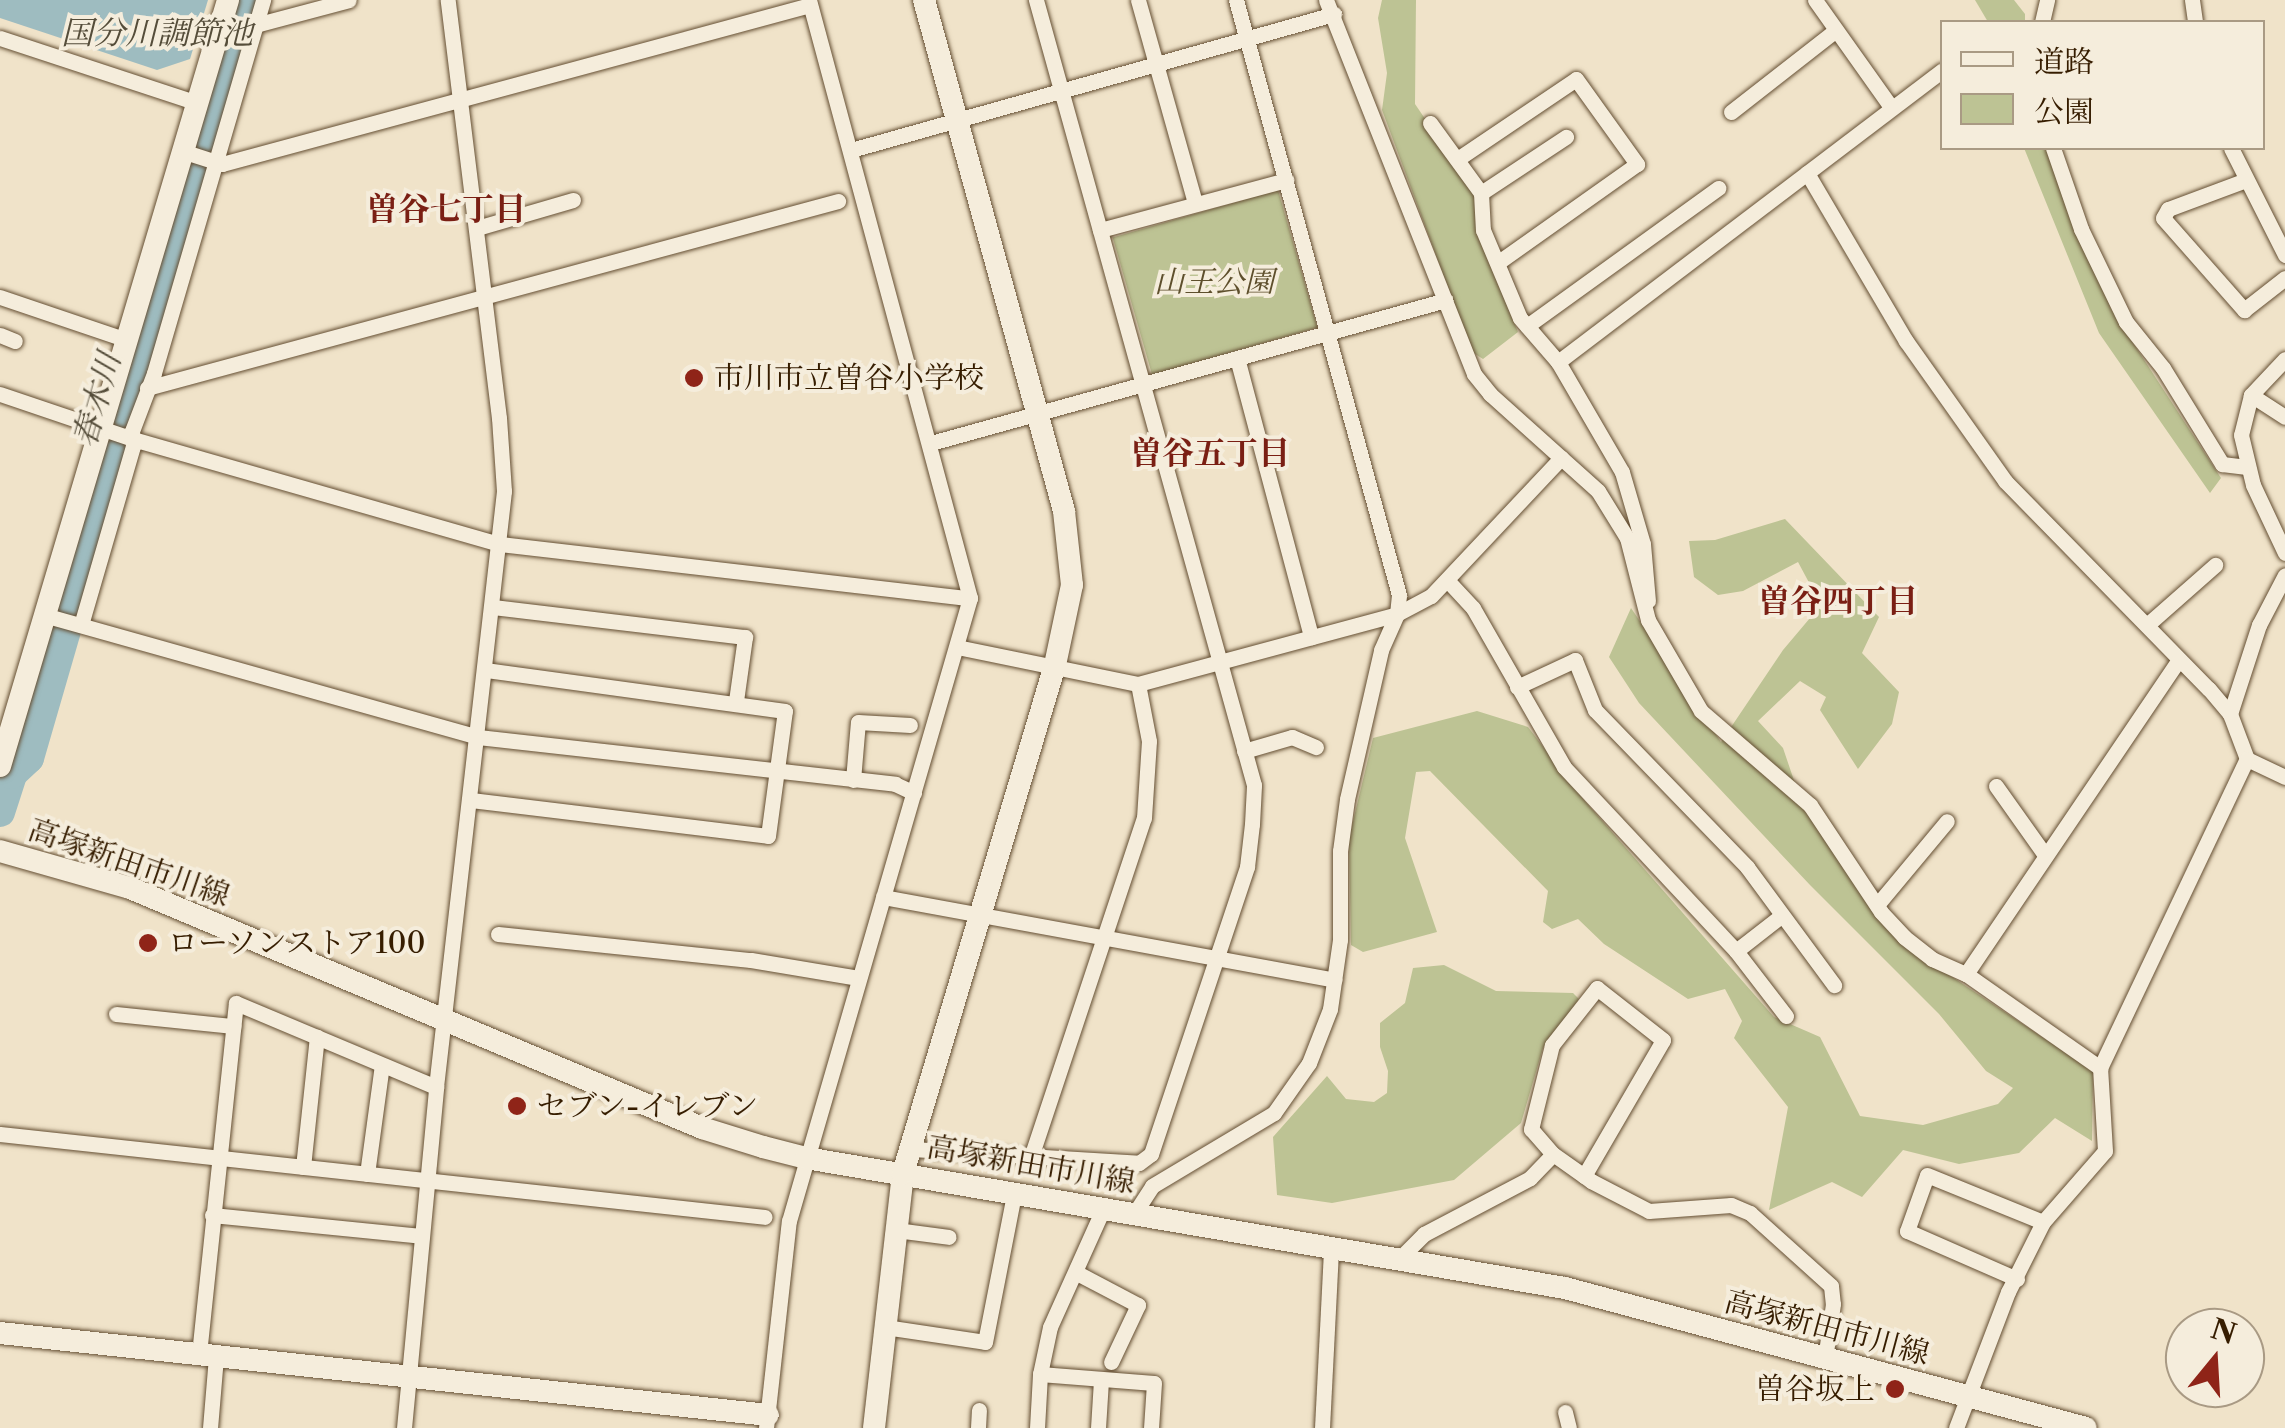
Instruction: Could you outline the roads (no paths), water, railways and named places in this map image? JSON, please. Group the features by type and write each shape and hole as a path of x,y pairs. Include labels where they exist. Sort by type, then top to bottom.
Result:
{"street":[{"path":"79,625 147,388 200,158 198,103 228,0"},
{"path":"0,766 52,617 106,430 124,339 256,25 263,0"},
{"path":"256,25 349,0"},
{"path":"404,1428 422,1272 421,1236 436,1088 486,670 505,469 448,0"},
{"path":"874,1428 902,1173 1055,666 1071,598 1070,541 924,0"},
{"path":"912,1148 1139,1163 1151,1154 1218,959 1246,868 1250,838 1254,785 1036,0"},
{"path":"1138,0 1195,203"},
{"path":"1134,1214 1152,1186 1274,1113 1309,1063 1330,1009 1347,799 1380,650 1397,614 1399,595 1236,0"},
{"path":"1815,0 1891,108"},
{"path":"0,1333 409,1377 767,1422 789,1222 970,598 810,2 462,101 222,164 200,158"},
{"path":"851,150 1246,39 1330,7 1474,374 1490,394 1598,491 1627,538 1648,620 1701,711 1810,805 1877,905 1904,937 1932,959 1966,974 2100,1068"},
{"path":"1731,112 1836,30"},
{"path":"0,38 198,103"},
{"path":"1558,362 1940,71"},
{"path":"1460,158 1576,79 1636,164 1497,262"},
{"path":"1430,122 1460,158 1481,193 1483,230 1528,326 1558,362 1622,472 1633,500 1648,580 1648,620"},
{"path":"1481,193 1566,136"},
{"path":"2054,150 2081,229 2126,322 2163,368 2222,464 2247,467"},
{"path":"2232,150 2285,255"},
{"path":"1807,173 1906,341 2005,481 2230,714 2247,759 2285,777"},
{"path":"1100,230 1286,180"},
{"path":"2246,180 2168,209 2163,218 2244,310 2285,278"},
{"path":"1528,326 1718,188"},
{"path":"477,228 573,200"},
{"path":"147,388 744,220 838,201"},
{"path":"0,297 124,339"},
{"path":"930,442 1446,300"},
{"path":"1237,358 1311,637"},
{"path":"2285,359 2251,395 2241,435 2247,467 2285,553"},
{"path":"0,394 132,439 500,544 970,598"},
{"path":"2251,395 2285,417"},
{"path":"957,646 1138,684 1397,614 1431,596 1561,458"},
{"path":"2147,625 2215,565"},
{"path":"2230,714 2259,625 2285,575"},
{"path":"1447,580 1473,608 1564,768 1736,950 1786,1016"},
{"path":"492,607 745,637 736,701"},
{"path":"52,617 478,737 895,784 914,792"},
{"path":"1966,974 2179,659"},
{"path":"1517,688 1575,660 1596,710 1747,867 1834,986"},
{"path":"470,800 768,836 778,771 785,710 486,670"},
{"path":"1032,1154 1144,818 1149,742 1138,684"},
{"path":"853,780 858,722 910,725"},
{"path":"1244,751 1292,737 1316,747"},
{"path":"1956,1428 2042,1222 2105,1150 2100,1068 2247,759"},
{"path":"1996,786 2046,854"},
{"path":"1877,905 1947,821"},
{"name":"高塚新田市川線","path":"1,852 130,888 702,1128 806,1158 1565,1288 2086,1428"},
{"path":"883,897 1334,980"},
{"path":"1736,950 1782,915"},
{"path":"498,934 752,960 859,978"},
{"path":"1584,1176 1663,1040 1597,988 1552,1045 1530,1129 1553,1154 1584,1176 1649,1210 1730,1205 1750,1213 1831,1286 1833,1304 1825,1359"},
{"path":"210,1428 212,1215 236,1003 436,1088"},
{"path":"116,1014 234,1026"},
{"path":"303,1167 316,1037"},
{"path":"368,1174 382,1065"},
{"path":"0,1134 766,1217"},
{"path":"1398,1260 1424,1234 1530,1178 1553,1154"},
{"path":"2017,1278 1907,1231 1927,1175 2042,1222"},
{"path":"886,1327 985,1342 1014,1194"},
{"path":"1037,1428 1040,1374 1050,1326 1103,1209"},
{"path":"212,1215 421,1236"},
{"path":"896,1230 949,1237"},
{"path":"1322,1428 1330,1249"},
{"path":"1077,1273 1138,1305 1111,1362"},
{"path":"1040,1374 1154,1383 1150,1428"},
{"path":"1098,1428 1101,1380"},
{"path":"978,1428 979,1410"}],"water":[{"name":"国分川調節池","path":"0,0 208,0 190,59 157,70 0,18"}],"waterway":[{"name":"春木川","path":"0,812 12,774 29,758 249,0"}],"place":[{"name":"市川市立曽谷小学校","path":"694,378"},
{"name":"ローソンストア100","path":"148,943"},
{"name":"セブン-イレブン","path":"517,1106"},
{"name":"曽谷坂上","path":"1895,1389"}],"district":[{"name":"曽谷七丁目","path":"446,209"},
{"name":"曽谷五丁目","path":"1210,453"},
{"name":"曽谷四丁目","path":"1838,601"}],"park label":[{"name":"山王公園","path":"1214,282"}]}
